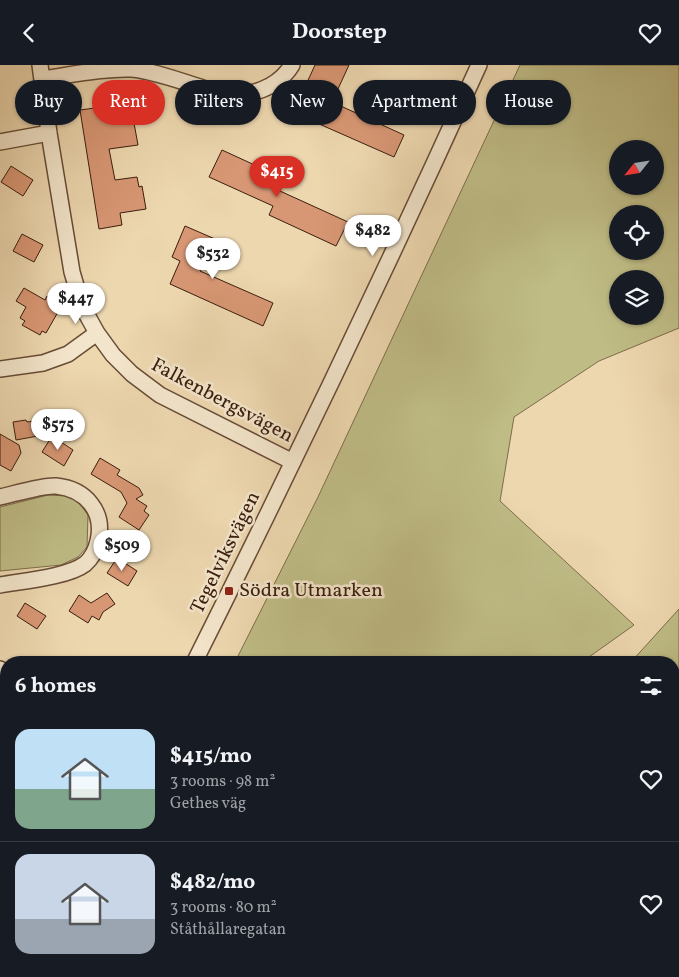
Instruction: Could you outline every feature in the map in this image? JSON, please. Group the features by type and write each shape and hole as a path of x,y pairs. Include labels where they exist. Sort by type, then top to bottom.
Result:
{"street":[{"path":"41,72 131,69 171,78 221,94 250,94 269,87 285,77 292,65"},
{"name":"Tegelviksvägen","path":"197,656 352,341 377,283 479,65"},
{"name":"Falkenbergsvägen","path":"41,72 72,273 82,306 98,333 113,355 132,374 160,395 293,462"},
{"path":"0,142 49,133"},
{"path":"0,369 43,363 68,354 98,333"},
{"path":"0,497 54,486 69,489 84,496 97,512 101,530 96,551 85,563 72,571 0,585"}],"shaded area":[{"path":"520,65 679,65 679,328 599,361 514,417 500,501 634,625 590,656 238,656 318,497 492,125 571,125 571,80 513,80"},
{"path":"48,495 67,496 77,500 88,515 87,547 78,557 61,565 0,571 0,507"},
{"path":"679,609 679,656 636,656"}],"building":[{"path":"315,65 349,65 342,80 308,80"},
{"path":"343,107 353,112 353,125 382,125 404,135 394,157 321,125 343,125"},
{"path":"92,108 92,125 134,125 138,145 109,149 115,180 137,177 139,187 142,186 146,209 120,213 122,225 99,229 82,123 82,110"},
{"path":"222,150 285,179 280,191 348,222 336,246 269,215 273,206 209,177"},
{"path":"11,166 33,180 23,196 1,182"},
{"path":"185,226 215,239 200,271 273,303 263,326 170,284 180,261 172,257"},
{"path":"22,234 43,245 34,262 13,251"},
{"path":"24,288 45,300 47,296 62,305 46,333 42,331 40,335 22,325 25,321 20,318 26,307 16,301"},
{"path":"26,420 27,422 35,421 38,436 16,440 13,422"},
{"path":"0,434 19,445 21,453 11,471 0,465"},
{"path":"52,436 73,450 64,466 42,452"},
{"path":"100,458 120,470 117,475 139,488 143,495 136,499 147,506 144,511 149,515 139,530 119,517 127,503 121,492 91,474"},
{"path":"117,558 137,571 128,586 107,573"},
{"path":"107,593 115,604 103,612 99,620 92,616 88,623 69,611 79,595 91,603"},
{"path":"25,603 46,616 37,629 17,616"}],"place":[{"name":"Södra Utmarken","path":"229,591"}]}
